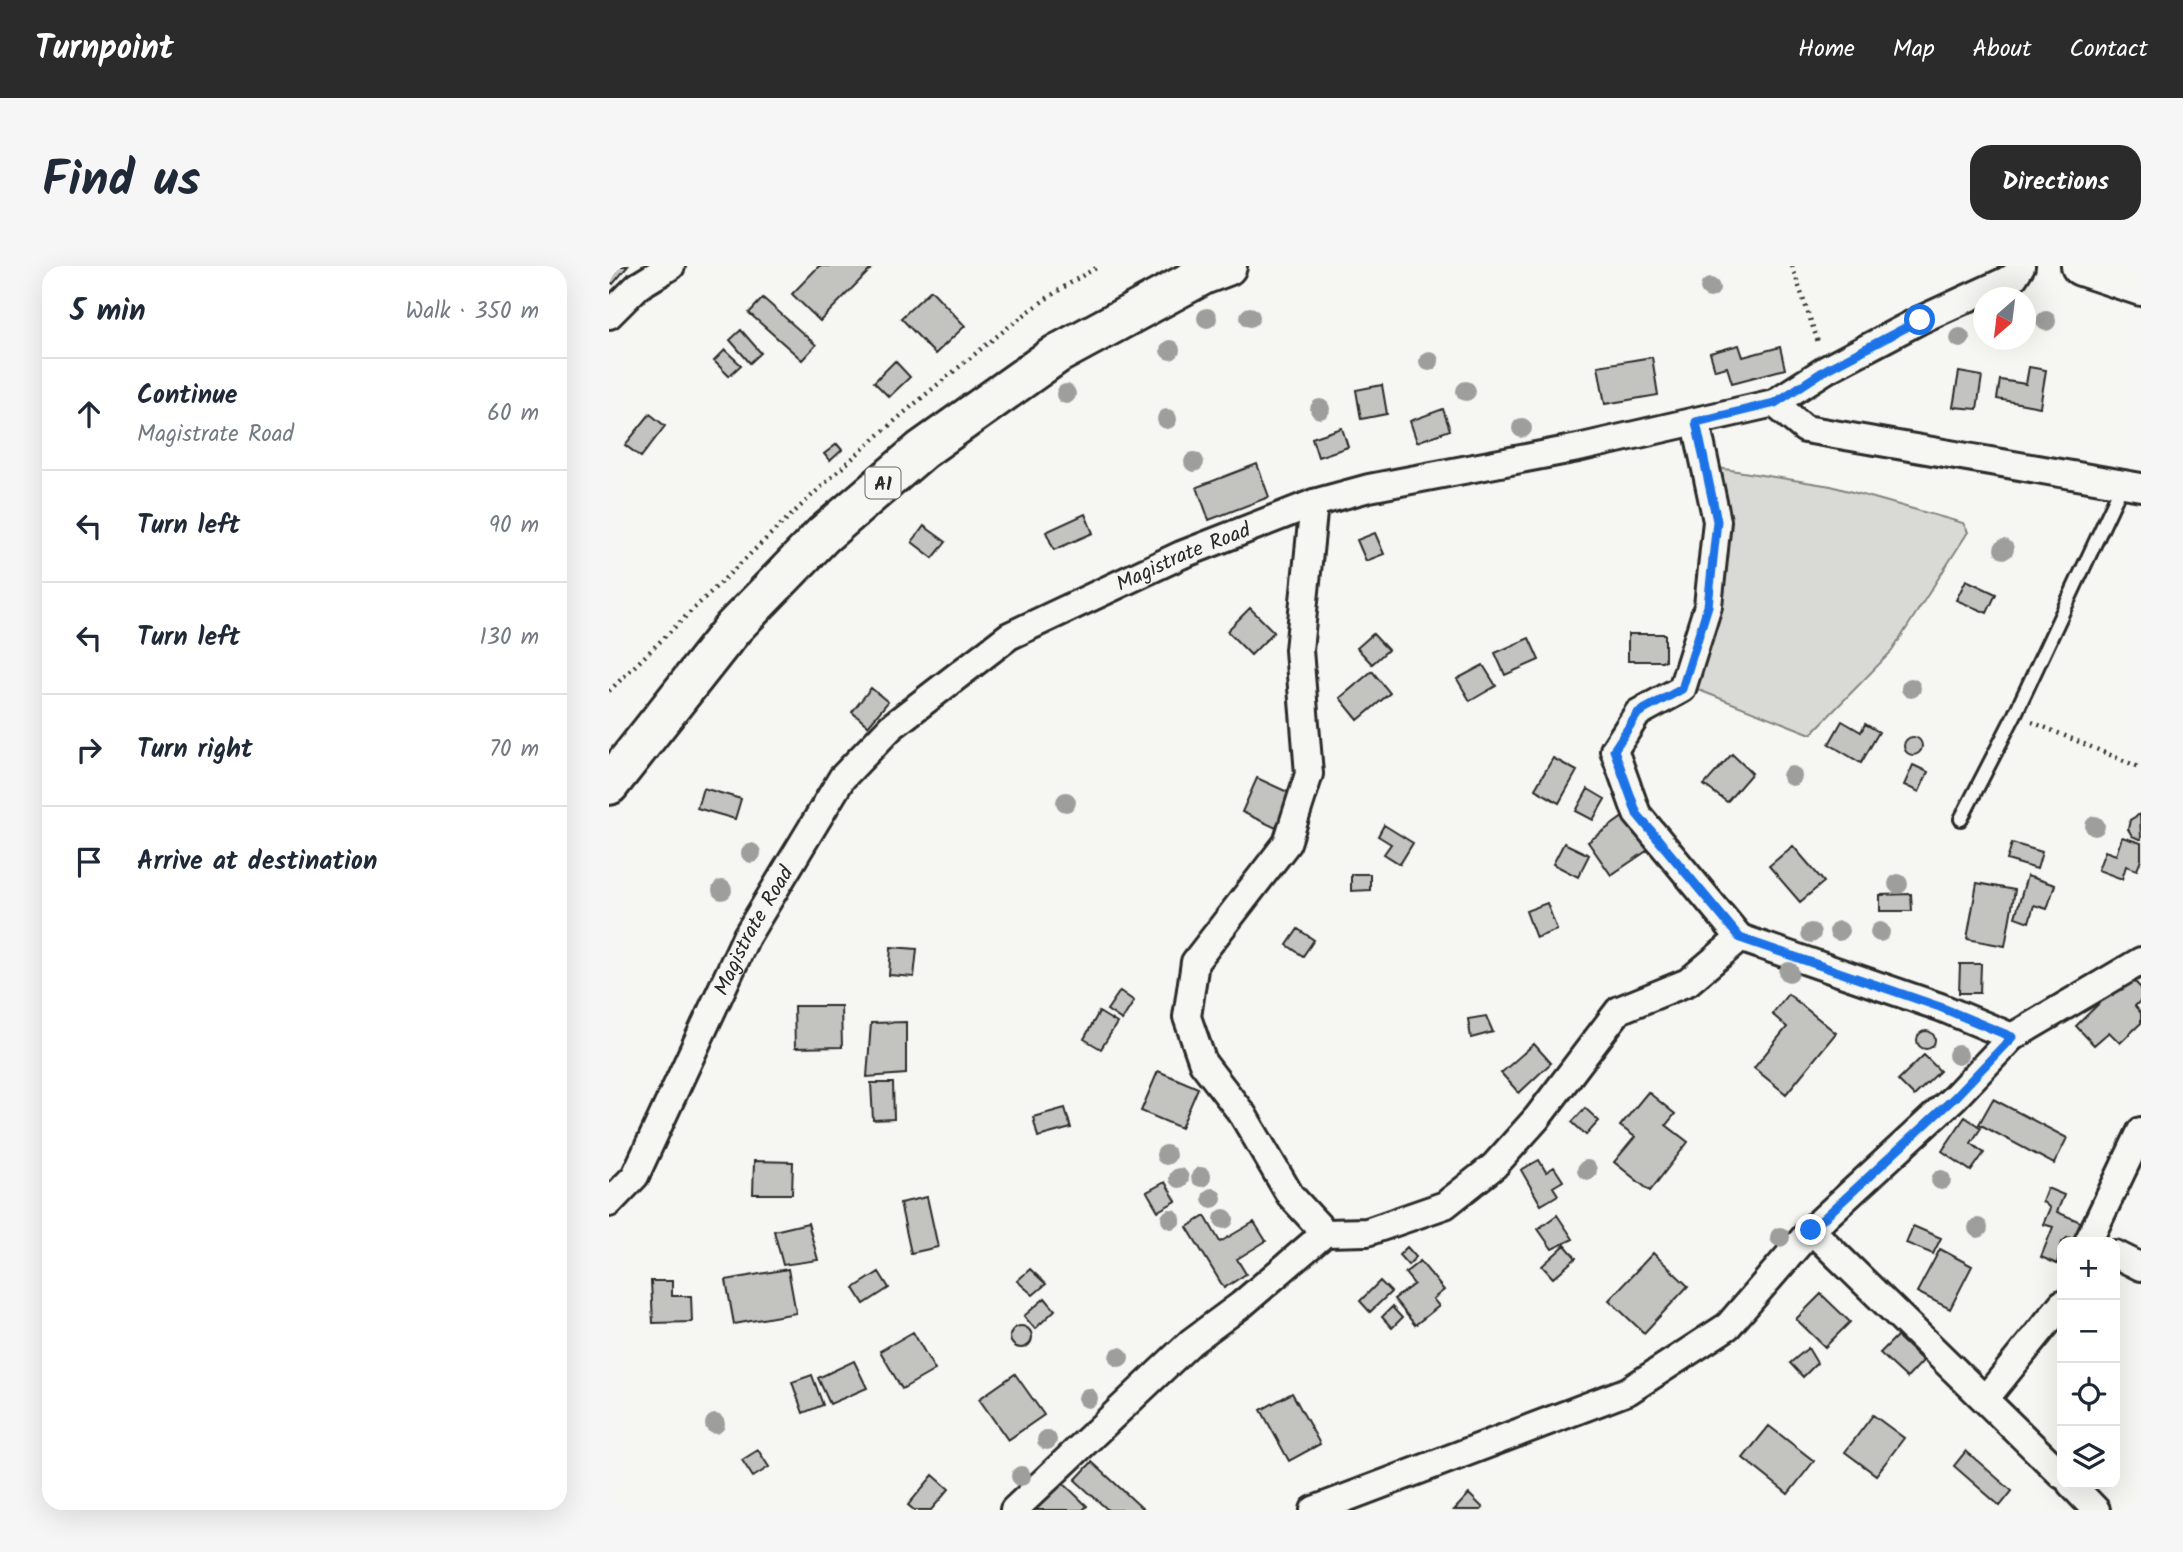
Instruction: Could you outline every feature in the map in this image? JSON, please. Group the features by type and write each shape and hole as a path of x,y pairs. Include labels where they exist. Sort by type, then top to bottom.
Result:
{"main road":[{"name":"A1","path":"609,785 733,628 823,535 922,450 1057,354 1203,275 1227,266"},
{"path":"2088,267 2141,286"}],"street":[{"path":"609,315 638,286 671,266"},
{"name":"Magistrate Road","path":"609,1203 635,1176 746,937 842,778 891,727 1009,636 1181,555 1314,503 1369,488 1578,448 1775,403 1827,369 1920,320 2014,277 2021,266"},
{"path":"1775,403 1805,429 2132,485"},
{"path":"1696,422 1717,521 1708,606 1682,689 1638,713 1614,750 1637,814 1740,938 1940,1007 2012,1037"},
{"path":"1314,503 1299,650 1310,774 1287,843 1195,962 1187,1017 1203,1063 1243,1115 1290,1195 1325,1233"},
{"path":"1014,1510 1191,1342 1241,1305 1325,1233 1367,1232 1445,1205 1494,1166 1537,1118 1619,1010 1688,982 1740,938"},
{"path":"1314,1510 1628,1391 1728,1326 1811,1230 1955,1097 2012,1037 2141,961"},
{"path":"2091,1237 2141,1131"},
{"path":"1811,1230 2057,1470"},
{"path":"2120,1256 2141,1267"},
{"path":"1986,1398 2057,1310"},
{"path":"2076,1489 2096,1510"}],"lane":[{"path":"1961,819 2132,485"}],"path":[{"path":"1792,266 1827,369"},
{"path":"2015,714 2141,768"}],"shaded area":[{"path":"1718,468 1831,486 1963,523 1968,532 1892,651 1811,734 1691,687"}],"building":[{"path":"609,266 628,266 613,284 609,281"},
{"path":"819,266 874,266 820,321 792,294"},
{"path":"931,290 965,326 935,354 901,318"},
{"path":"763,298 816,345 802,360 749,313"},
{"path":"741,330 761,353 750,363 730,340"},
{"path":"1739,345 1743,357 1780,347 1785,369 1732,383 1727,367 1715,370 1710,353"},
{"path":"725,350 741,365 729,376 714,361"},
{"path":"1652,357 1658,395 1605,404 1598,366"},
{"path":"895,361 910,377 889,397 874,382"},
{"path":"2029,367 2046,370 2040,407 1997,399 2000,380 2026,384"},
{"path":"1959,372 1982,376 1977,409 1953,407"},
{"path":"1382,385 1387,414 1361,419 1356,390"},
{"path":"1443,409 1450,430 1417,442 1410,421"},
{"path":"650,414 665,426 641,457 625,445"},
{"path":"1342,428 1348,447 1318,457 1312,438"},
{"path":"837,444 842,450 830,461 824,454"},
{"path":"1257,464 1269,497 1209,520 1197,487"},
{"path":"1085,514 1093,533 1054,550 1046,532"},
{"path":"924,526 946,542 933,558 912,542"},
{"path":"1375,533 1384,554 1366,561 1357,540"},
{"path":"1966,580 1996,594 1987,613 1956,600"},
{"path":"1250,608 1274,632 1251,655 1227,631"},
{"path":"1373,634 1388,650 1372,664 1357,648"},
{"path":"1628,634 1665,634 1665,661 1628,661"},
{"path":"1529,638 1539,660 1505,675 1495,653"},
{"path":"1483,665 1496,686 1470,701 1457,679"},
{"path":"1372,671 1390,693 1358,720 1340,698"},
{"path":"871,688 888,702 868,726 852,712"},
{"path":"1842,721 1861,732 1865,724 1879,732 1861,763 1829,744"},
{"path":"1913,737 1919,740 1922,746 1919,752 1913,755 1907,752 1904,746 1907,740"},
{"path":"1732,754 1752,773 1727,802 1704,785"},
{"path":"1553,758 1577,771 1559,803 1535,789"},
{"path":"1913,765 1928,772 1919,792 1904,785"},
{"path":"1257,778 1292,794 1276,828 1242,812"},
{"path":"703,788 741,799 735,819 697,808"},
{"path":"1588,789 1605,799 1593,820 1576,811"},
{"path":"1627,814 1651,848 1611,875 1588,842"},
{"path":"2140,814 2139,839 2132,836 2128,829 2130,820"},
{"path":"1384,825 1413,843 1400,864 1384,854 1391,844 1378,836"},
{"path":"2122,837 2141,843 2141,860 2137,870 2126,866 2122,879 2098,870 2105,851 2116,855"},
{"path":"1564,843 1589,855 1578,877 1553,864"},
{"path":"2012,843 2042,852 2037,869 2007,860"},
{"path":"1793,846 1824,882 1800,902 1769,866"},
{"path":"1351,874 1370,874 1370,890 1351,891"},
{"path":"2027,876 2055,885 2047,909 2034,905 2029,922 2015,917"},
{"path":"1977,883 2015,890 2005,946 1967,939"},
{"path":"1911,894 1912,911 1880,911 1880,895"},
{"path":"1547,903 1557,930 1536,938 1526,911"},
{"path":"1298,929 1314,940 1303,956 1287,945"},
{"path":"891,947 917,949 914,977 889,975"},
{"path":"1960,964 1981,964 1980,993 1959,993"},
{"path":"2128,975 2141,988 2141,1000 2135,1006 2141,1013 2141,1023 2120,1043 2109,1032 2094,1045 2076,1026"},
{"path":"1120,991 1134,1001 1122,1020 1107,1010"},
{"path":"1788,994 1836,1033 1786,1094 1754,1068 1787,1027 1772,1014"},
{"path":"794,1006 841,1006 842,1047 795,1048"},
{"path":"1099,1012 1117,1023 1101,1049 1084,1039"},
{"path":"1486,1016 1493,1032 1471,1038 1468,1019"},
{"path":"906,1022 906,1074 867,1077 871,1023"},
{"path":"1926,1031 1932,1034 1935,1040 1932,1046 1926,1049 1920,1046 1917,1040 1920,1034"},
{"path":"1534,1044 1551,1063 1519,1093 1501,1073"},
{"path":"1924,1055 1940,1071 1914,1096 1898,1080"},
{"path":"1158,1071 1198,1088 1181,1128 1141,1111"},
{"path":"871,1083 893,1083 894,1119 873,1120"},
{"path":"1648,1092 1675,1114 1666,1125 1688,1142 1650,1191 1614,1162 1635,1137 1620,1126"},
{"path":"1993,1099 2067,1138 2054,1164 1979,1124"},
{"path":"1065,1108 1071,1128 1038,1137 1033,1117"},
{"path":"1585,1108 1599,1121 1586,1135 1572,1122"},
{"path":"1965,1117 1981,1128 1971,1143 1984,1153 1971,1171 1942,1151"},
{"path":"1539,1160 1546,1172 1554,1167 1563,1181 1553,1187 1558,1195 1541,1205 1521,1170"},
{"path":"754,1161 793,1162 792,1194 753,1194"},
{"path":"1165,1182 1176,1201 1158,1211 1147,1192"},
{"path":"2047,1188 2064,1195 2057,1212 2083,1223 2078,1237 2057,1237 2057,1264 2041,1257 2053,1227 2043,1224 2050,1208 2042,1201"},
{"path":"927,1197 938,1247 911,1253 900,1203"},
{"path":"1557,1215 1573,1239 1552,1249 1538,1229"},
{"path":"1205,1216 1220,1242 1254,1222 1266,1241 1237,1259 1246,1274 1224,1288 1187,1227"},
{"path":"808,1223 818,1260 783,1265 774,1231"},
{"path":"1913,1226 1941,1238 1933,1254 1906,1243"},
{"path":"1565,1245 1576,1258 1553,1278 1542,1266"},
{"path":"1407,1247 1416,1257 1408,1265 1399,1255"},
{"path":"1940,1249 1972,1266 1950,1309 1917,1292"},
{"path":"1653,1253 1688,1286 1644,1333 1609,1300"},
{"path":"1420,1261 1444,1290 1433,1299 1439,1306 1415,1325 1394,1299 1414,1284 1405,1273"},
{"path":"788,1269 796,1313 734,1324 726,1280"},
{"path":"1030,1269 1046,1284 1033,1295 1017,1281"},
{"path":"879,1272 889,1288 864,1304 854,1288"},
{"path":"651,1281 672,1281 672,1296 691,1296 692,1322 653,1323"},
{"path":"1380,1281 1391,1292 1370,1312 1360,1301"},
{"path":"1821,1294 1850,1322 1825,1347 1796,1319"},
{"path":"1045,1298 1055,1310 1035,1329 1024,1316"},
{"path":"1392,1307 1402,1318 1392,1328 1382,1317"},
{"path":"1021,1326 1029,1329 1032,1337 1029,1345 1021,1348 1013,1345 1010,1337 1013,1329"},
{"path":"913,1332 935,1370 902,1389 880,1351"},
{"path":"1897,1336 1923,1361 1907,1378 1880,1353"},
{"path":"1808,1348 1817,1363 1803,1377 1790,1363"},
{"path":"854,1361 867,1388 830,1404 818,1378"},
{"path":"1015,1374 1044,1415 1008,1440 979,1399"},
{"path":"812,1375 823,1405 803,1413 792,1382"},
{"path":"1292,1393 1320,1444 1289,1461 1261,1410"},
{"path":"1873,1415 1904,1438 1876,1475 1845,1452"},
{"path":"1769,1426 1814,1461 1788,1494 1743,1458"},
{"path":"758,1450 769,1467 753,1477 742,1460"},
{"path":"1966,1451 2012,1491 2000,1506 1954,1466"},
{"path":"1092,1462 1144,1510 1108,1510 1075,1480"},
{"path":"933,1475 949,1489 931,1510 914,1510 908,1505"},
{"path":"1059,1479 1087,1506 1083,1510 1028,1510"},
{"path":"1469,1494 1483,1508 1454,1510"}],"route":[{"path":"1811,1230 1955,1097 2012,1037 1940,1007 1740,938 1637,814 1614,750 1638,713 1682,689 1708,606 1717,521 1696,422 1775,403 1827,369 1920,320"}]}
